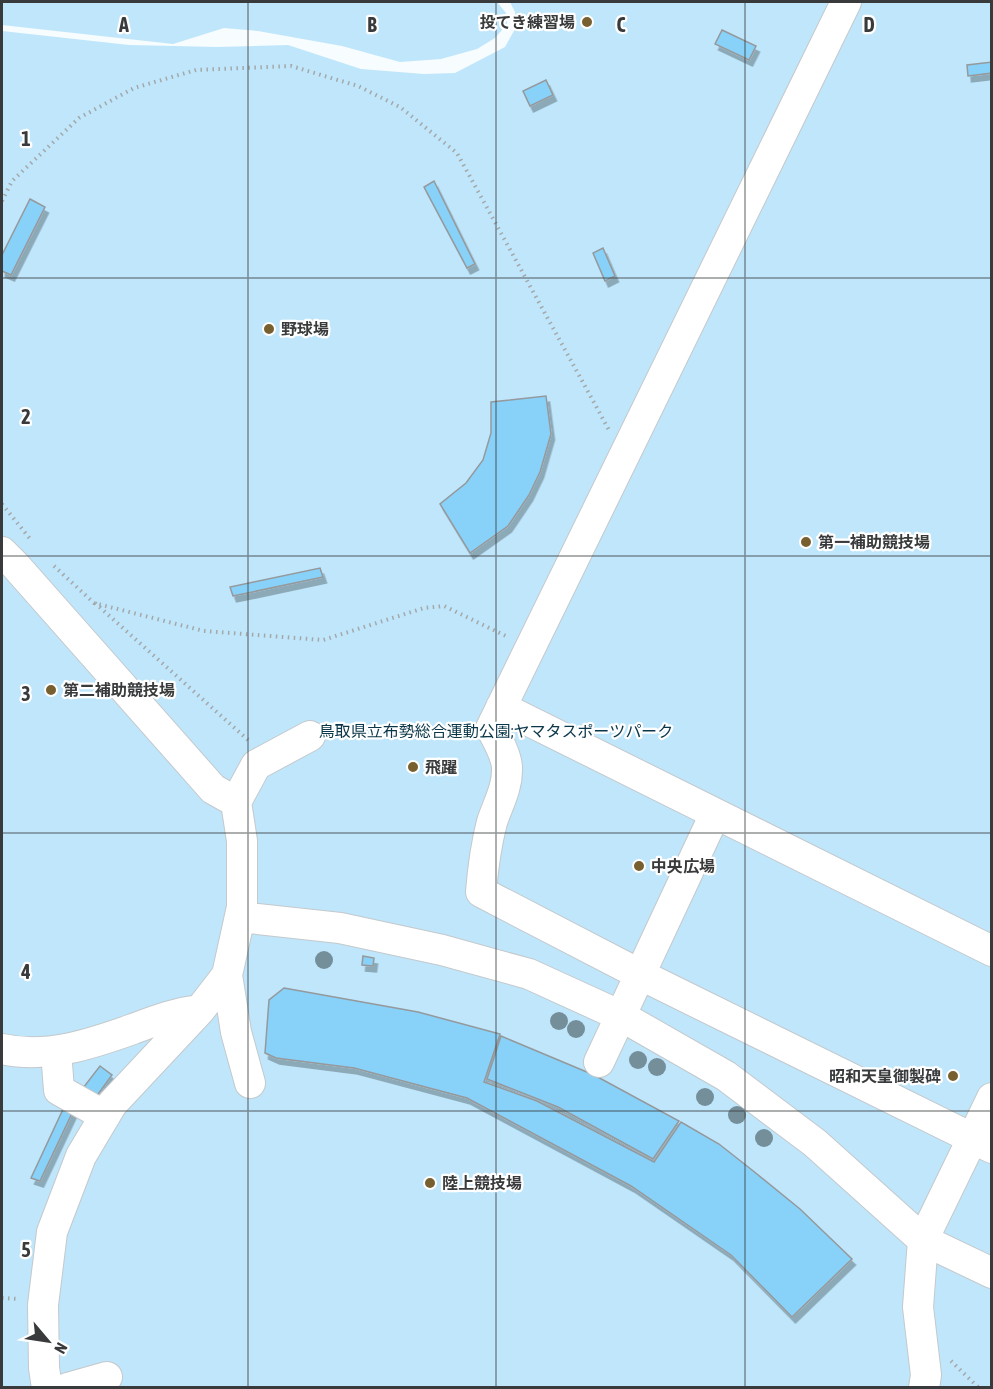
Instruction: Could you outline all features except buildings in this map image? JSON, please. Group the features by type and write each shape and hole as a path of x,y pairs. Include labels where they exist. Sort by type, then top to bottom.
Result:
{"street":[{"path":"846,2 491,728 507,766 504,790 484,853 481,892 641,975 982,1143"},
{"path":"2,552 213,789 237,802"},
{"path":"501,707 992,951"},
{"path":"250,1083 236,1032 227,975 242,907 242,841 237,802 256,765 310,736"},
{"path":"599,1062 715,814"},
{"path":"240,917 340,928 442,950 529,974 621,1016 726,1076 815,1143 923,1240 992,1273"},
{"path":"47,1388 44,1368 43,1305 52,1232 81,1156 112,1104 200,1010 227,975"},
{"path":"2,1049 26,1052 56,1051 93,1043 178,1012 200,1010"},
{"path":"56,1051 59,1090 105,1116"},
{"path":"924,1388 926,1375 918,1307 923,1240 982,1143 992,1098"},
{"path":"68,1388 107,1377"}],"path":[{"path":"2,201 12,181 79,118 134,88 196,70 291,66 358,86 400,107 457,153 623,456"},
{"path":"2,504 37,548"},
{"path":"52,564 269,758"},
{"path":"94,603 204,632 323,640 424,608 444,606 530,647"}],"green space":[{"path":"2,2 497,2 506,13 507,24 495,38 477,49 441,59 400,62 342,46 258,31 224,28 173,44 2,25"},
{"name":"鳥取県立布勢総合運動公園;ヤマタスポーツパーク","path":"510,2 991,2 991,1387 2,1387 2,31 129,45 217,47 288,45 361,69 424,74 455,73 505,47 515,29 515,12"}],"place":[{"name":"投てき練習場","path":"587,22"},
{"name":"野球場","path":"269,329"},
{"name":"第一補助競技場","path":"806,542"},
{"name":"第二補助競技場","path":"51,690"},
{"name":"飛躍","path":"413,767"},
{"name":"中央広場","path":"639,866"},
{"name":"昭和天皇御製碑","path":"953,1076"},
{"name":"陸上競技場","path":"430,1183"}]}
